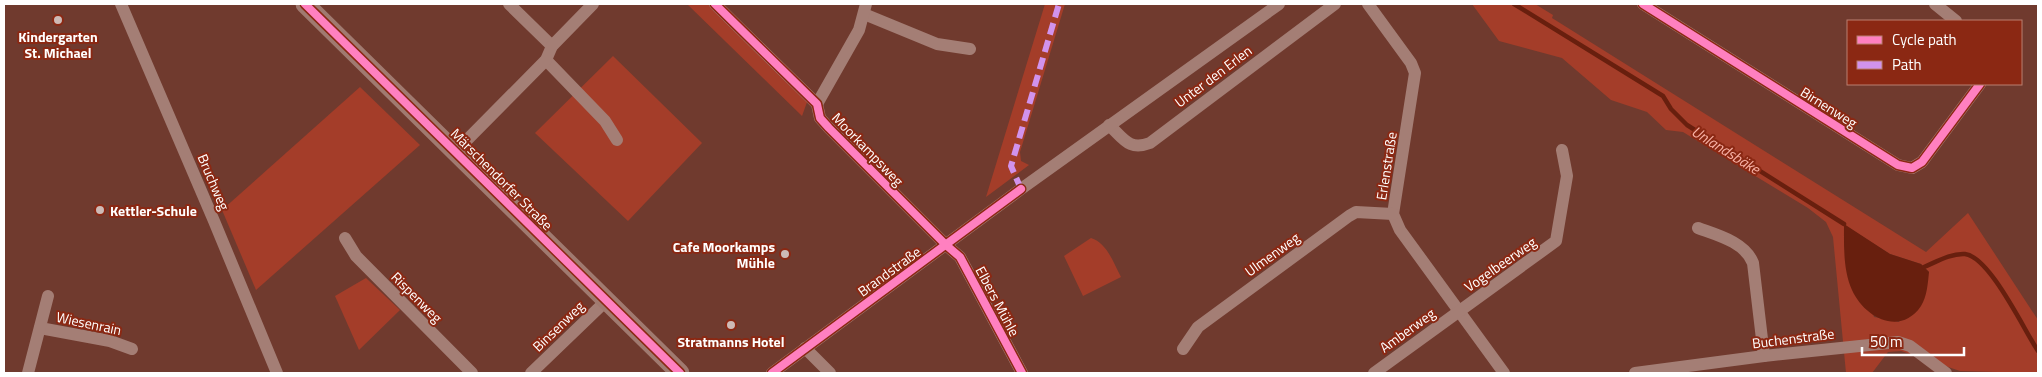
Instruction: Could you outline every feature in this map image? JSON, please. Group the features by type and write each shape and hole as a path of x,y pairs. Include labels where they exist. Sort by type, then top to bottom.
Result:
{"street":[{"name":"Bruchweg","path":"121,4 277,373"},
{"name":"Märschendorfer Straße","path":"305,4 680,373"},
{"path":"508,4 552,46"},
{"path":"456,151 546,60 552,46 593,4"},
{"name":"Moorkampsweg","path":"715,4 817,104 820,118 829,128 946,245"},
{"name":"Brandstraße","path":"772,373 1109,125 1279,4"},
{"name":"Unter den Erlen","path":"1109,125 1128,143 1139,147 1150,143 1334,4"},
{"name":"Erlenstraße","path":"1368,4 1411,63 1415,73 1393,214 1400,230 1504,373"},
{"name":"Birnenweg","path":"1643,4 1898,165 1912,168 1922,162 1979,85"},
{"path":"1934,4 1955,20"},
{"path":"817,104 859,30 865,9 937,44 970,49"},
{"path":"546,60 605,121 617,140"},
{"name":"Vogelbeerweg","path":"1458,311 1556,242 1567,176 1562,150"},
{"name":"Ulmenweg","path":"1183,348 1198,327 1349,216 1356,212 1364,211 1393,214"},
{"path":"1698,228 1726,239 1745,250 1750,256 1764,356"},
{"name":"Rispenweg","path":"345,238 356,256 472,373"},
{"name":"Elbers Mühle","path":"946,245 960,258 1022,373"},
{"name":"Wiesenrain","path":"28,373 48,296"},
{"name":"Binsenweg","path":"531,373 606,301"},
{"name":"Amberweg","path":"1374,373 1458,311"},
{"name":"Wiesenrain","path":"40,328 110,341 132,349"},
{"name":"Buchenstraße","path":"1635,373 1664,371 1764,356 1898,342 1910,346 1946,373"},
{"path":"805,348 830,373"}],"shaded area":[{"path":"687,4 721,4 811,91 802,116"},
{"path":"1045,4 1065,4 1020,152 1021,161 1029,165 986,197"},
{"path":"1472,4 1535,4 1553,15 1552,18 1926,252 1968,213 2038,320 2038,373 1960,371 1901,351 1888,352 1872,373 1846,373 1833,237 1826,222 1808,208 1683,132 1666,130 1647,112 1611,100 1562,58 1499,41","holes":["1844,225 1890,254 1921,264 1929,272 1899,322 1874,317"]},
{"path":"613,56 702,143 628,221 535,133"},
{"path":"360,87 420,145 256,290 222,210"},
{"path":"1844,224 1890,254 1921,264 1929,272 1925,298 1921,306 1912,315 1903,320 1893,322 1883,320 1865,308 1858,300 1852,290 1847,274"},
{"path":"1091,238 1097,240 1105,249 1121,277 1083,296 1064,256"},
{"path":"366,278 400,310 359,350 335,296"}],"waterway":[{"name":"Unlandsbäke","path":"1514,4 1663,96 1671,109 1687,125 1844,224"},
{"name":"Unlandsbäke","path":"1924,267 1954,255 1965,254 1975,258 1985,267 2006,296 2038,351"}],"marked path":[{"path":"1021,189 1011,166 1059,4"}],"cycle path":[{"path":"305,4 680,373"},
{"path":"715,4 817,104 820,118 829,128 960,257 1022,373"},
{"path":"1643,4 1898,165 1912,168 1922,162 1979,85"},
{"path":"772,373 1021,189"}],"place":[{"name":"Kindergarten St. Michael","path":"58,20"},
{"name":"Kettler-Schule","path":"100,210"},
{"name":"Cafe Moorkamps Mühle","path":"785,254"},
{"name":"Stratmanns Hotel","path":"731,325"}]}
